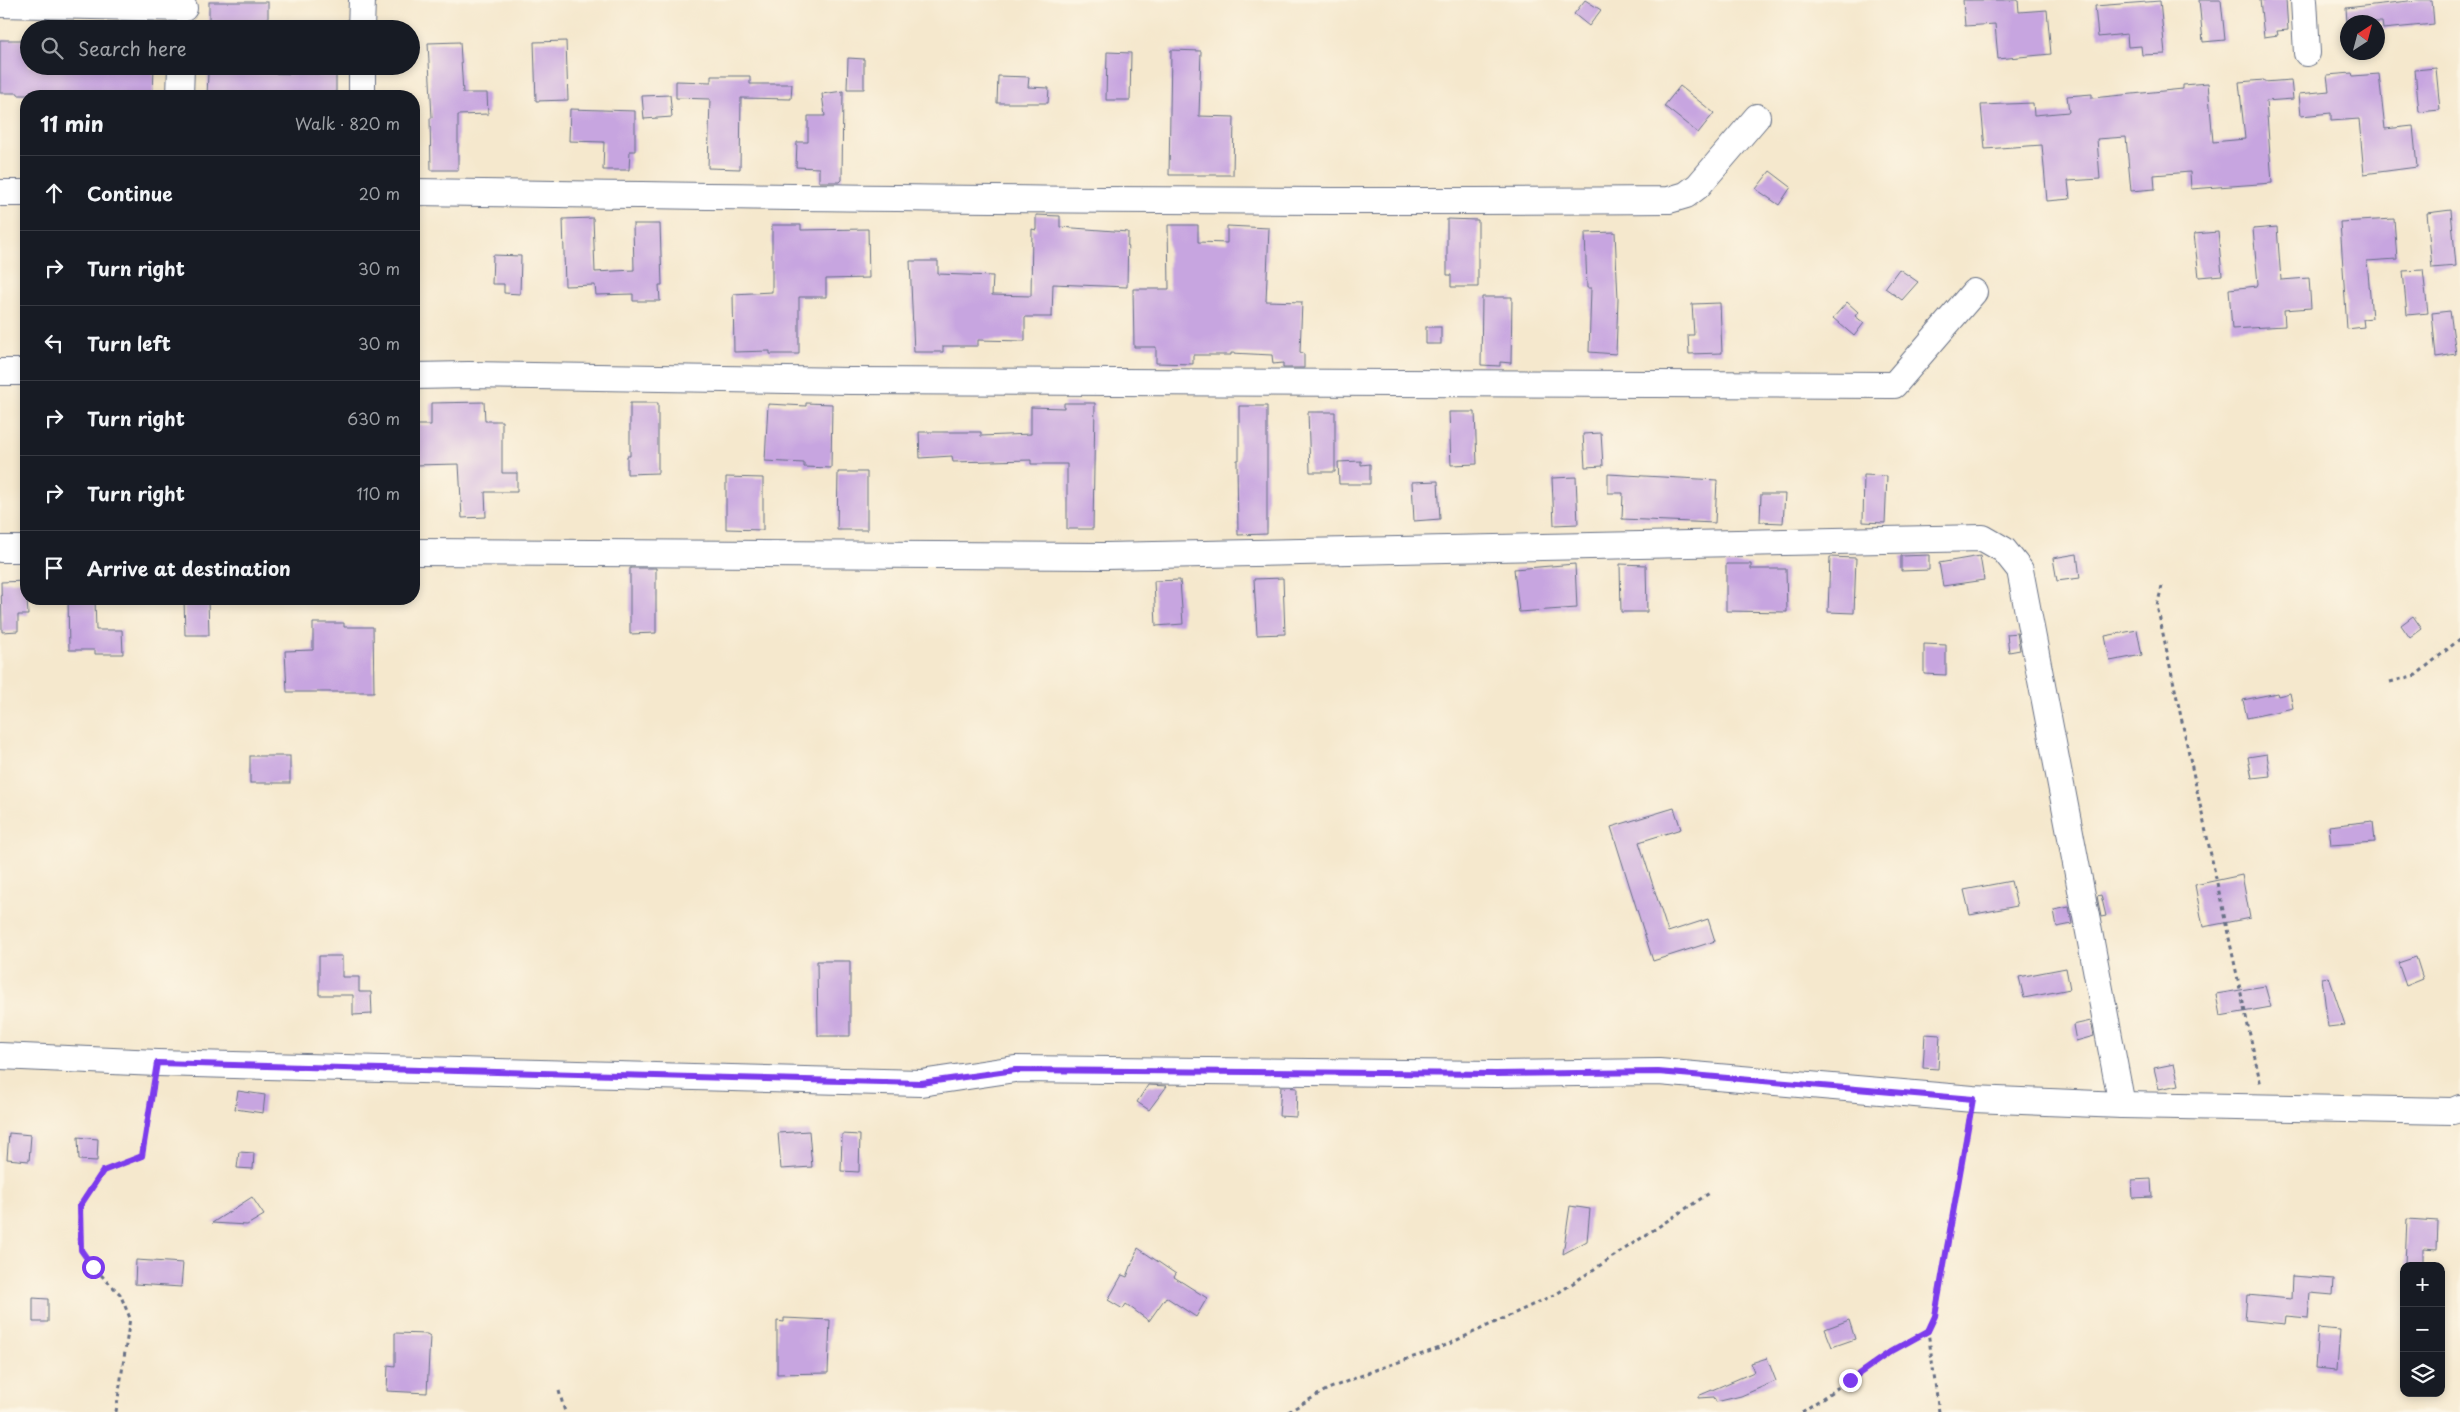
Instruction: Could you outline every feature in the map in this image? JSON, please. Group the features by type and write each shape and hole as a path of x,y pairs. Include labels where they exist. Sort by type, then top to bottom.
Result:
{"street":[{"path":"362,0 362,20"},
{"path":"2304,0 2307,52"},
{"path":"0,4 183,12"},
{"path":"180,90 181,75"},
{"path":"362,75 362,90"},
{"path":"420,192 951,200 1346,202 1669,200 1686,195 1698,186 1757,117"},
{"path":"0,193 20,193"},
{"path":"420,376 469,375 871,382 1894,385 1974,292"},
{"path":"0,372 20,372"},
{"path":"420,552 1105,556 1983,538 2004,550 2020,570 2122,1105"},
{"path":"0,549 20,549"},
{"path":"0,1056 157,1063 921,1083 1015,1070 1496,1074 1658,1072 1973,1099 2122,1105 2266,1106 2453,1111 2460,1108"}],"path":[{"path":"2162,586 2157,606 2266,1106"},
{"path":"2390,682 2416,675 2460,639"},
{"path":"116,1412 130,1318 120,1294 93,1267 81,1250 80,1206 103,1171 142,1156 157,1063"},
{"path":"1940,1412 1928,1331 1935,1316 1973,1099"},
{"path":"1288,1412 1328,1389 1378,1369 1440,1348 1558,1293 1711,1192"},
{"path":"1802,1412 1890,1352 1928,1331"},
{"path":"559,1391 565,1412"}],"building":[{"path":"1585,0 1601,10 1589,26 1574,14"},
{"path":"1963,0 2018,0 2019,12 2047,10 2051,54 1998,59 1995,24 1965,26"},
{"path":"2199,0 2221,0 2225,40 2203,42"},
{"path":"2260,0 2286,0 2288,30 2277,31 2278,35 2264,37"},
{"path":"2432,0 2434,24 2385,29 2385,15 2346,15 2346,8"},
{"path":"2160,1 2165,54 2142,55 2141,46 2128,47 2127,34 2098,37 2095,6"},
{"path":"209,2 268,2 268,20 209,20"},
{"path":"0,40 20,40 20,75 154,75 153,90 20,90 20,95 18,93 0,93"},
{"path":"566,41 568,100 536,101 534,42"},
{"path":"460,42 463,93 487,93 488,114 458,115 458,170 431,170 430,118 432,118 428,43"},
{"path":"1171,50 1201,51 1199,116 1234,117 1233,175 1169,175"},
{"path":"1107,52 1131,53 1130,100 1106,100"},
{"path":"848,58 864,59 864,89 847,89"},
{"path":"2436,68 2440,110 2419,112 2415,70"},
{"path":"2352,73 2353,76 2379,74 2385,129 2413,126 2417,167 2364,174 2359,119 2331,121 2331,113 2301,116 2299,94 2329,91 2327,75"},
{"path":"208,75 336,75 336,90 207,90"},
{"path":"711,76 750,76 750,84 792,84 791,99 741,98 740,169 708,168 710,99 676,98 676,81 711,82"},
{"path":"998,76 1029,77 1028,87 1049,88 1048,103 997,103"},
{"path":"2264,80 2264,82 2291,80 2293,99 2266,101 2272,183 2191,189 2190,172 2154,175 2155,189 2131,191 2126,137 2097,139 2100,179 2068,181 2070,199 2047,201 2042,145 1985,149 1981,105 2033,103 2034,115 2069,112 2067,96 2092,94 2092,98 2183,89 2183,85 2208,83 2213,142 2245,139 2239,82"},
{"path":"1680,86 1714,113 1698,133 1664,106"},
{"path":"843,91 842,180 840,182 819,182 819,168 796,167 797,142 808,142 808,116 825,116 822,94"},
{"path":"670,95 672,117 644,119 642,96"},
{"path":"570,109 635,111 635,151 630,151 629,170 603,170 604,142 569,141"},
{"path":"1770,171 1791,187 1779,205 1756,189"},
{"path":"2451,210 2456,266 2432,268 2427,213"},
{"path":"1036,215 1060,216 1060,227 1128,232 1127,287 1053,284 1052,317 1025,317 1025,341 978,340 978,346 943,346 943,352 914,352 910,261 938,261 938,274 993,276 992,295 1031,296 1032,229 1036,230"},
{"path":"593,218 595,272 634,270 633,224 660,224 662,285 659,285 660,301 633,301 633,294 596,295 595,285 565,286 563,219"},
{"path":"1447,219 1478,220 1478,287 1451,287 1451,275 1447,275"},
{"path":"2394,219 2397,259 2367,261 2372,318 2363,319 2364,327 2347,329 2340,222"},
{"path":"772,225 801,225 801,230 868,229 869,278 826,279 826,297 799,297 799,354 770,354 770,351 734,352 733,294 772,292"},
{"path":"1168,225 1198,225 1198,242 1227,243 1227,226 1269,228 1266,301 1302,302 1300,352 1304,354 1304,368 1283,368 1283,363 1273,364 1272,355 1231,353 1231,355 1193,355 1193,364 1156,363 1156,347 1134,347 1133,289 1169,289"},
{"path":"2277,227 2281,280 2309,278 2311,308 2284,310 2285,326 2232,329 2229,289 2257,286 2258,284 2253,229"},
{"path":"1615,232 1618,299 1616,354 1589,352 1591,288 1587,288 1585,233"},
{"path":"2218,232 2222,275 2199,277 2194,234"},
{"path":"493,255 521,256 520,294 504,293 504,284 492,284"},
{"path":"1899,269 1918,282 1902,300 1885,288"},
{"path":"2423,270 2428,313 2407,315 2403,271"},
{"path":"1482,297 1512,297 1511,363 1500,362 1500,366 1481,365"},
{"path":"1847,302 1858,312 1855,316 1864,323 1854,336 1833,318"},
{"path":"1720,303 1722,353 1689,354 1688,335 1694,335 1692,304"},
{"path":"2450,311 2456,354 2436,357 2432,313"},
{"path":"1426,327 1441,327 1441,344 1426,344"},
{"path":"484,402 485,421 502,421 502,473 517,473 517,492 485,492 486,517 462,518 459,464 420,465 420,425 431,425 431,403"},
{"path":"630,403 658,403 658,473 627,474 627,456 630,456"},
{"path":"806,403 832,404 831,468 804,467 804,463 765,461 768,404 806,406"},
{"path":"1064,403 1095,403 1093,529 1067,529 1067,464 1031,464 1031,460 953,462 952,456 920,458 919,432 981,432 981,436 1031,434 1031,407 1064,408"},
{"path":"1239,406 1267,406 1267,534 1238,535 1237,460 1239,460"},
{"path":"1308,412 1335,412 1335,472 1310,472"},
{"path":"1449,412 1475,412 1477,464 1451,465"},
{"path":"1601,433 1603,466 1585,467 1583,434"},
{"path":"1361,461 1361,465 1370,464 1370,484 1339,484 1338,462"},
{"path":"838,472 867,472 867,530 837,530"},
{"path":"1608,474 1717,480 1715,523 1622,519 1623,493 1608,493"},
{"path":"1864,475 1887,476 1885,523 1863,522"},
{"path":"726,477 763,478 763,530 726,529"},
{"path":"1576,477 1578,524 1554,525 1552,478"},
{"path":"1438,481 1440,519 1414,521 1412,482"},
{"path":"1761,494 1785,494 1783,523 1760,522"},
{"path":"2077,554 2080,578 2057,581 2053,558"},
{"path":"1929,555 1929,570 1901,571 1901,556"},
{"path":"1980,556 1984,580 1943,586 1939,563"},
{"path":"1830,557 1856,558 1854,613 1828,612"},
{"path":"1575,564 1577,608 1519,612 1514,569"},
{"path":"1620,564 1646,565 1647,612 1621,612"},
{"path":"1726,564 1751,564 1751,569 1786,569 1787,612 1726,611"},
{"path":"630,568 656,568 656,633 630,634"},
{"path":"1283,578 1285,634 1257,635 1254,579"},
{"path":"1180,580 1183,624 1156,626 1154,581"},
{"path":"20,581 20,605 27,605 28,615 18,615 18,631 2,632 1,582"},
{"path":"68,605 95,605 96,630 122,630 123,654 95,654 95,650 69,650"},
{"path":"184,605 208,605 209,635 185,635"},
{"path":"2413,616 2422,629 2410,638 2401,625"},
{"path":"313,623 344,623 344,627 373,627 374,692 287,692 285,651 313,650"},
{"path":"2137,630 2142,655 2110,661 2105,636"},
{"path":"2017,633 2020,650 2009,652 2007,634"},
{"path":"1924,644 1946,645 1946,675 1924,674"},
{"path":"2277,693 2278,696 2290,693 2293,708 2247,718 2243,700"},
{"path":"2267,754 2270,776 2252,778 2248,757"},
{"path":"250,756 290,756 290,783 250,783"},
{"path":"1674,808 1681,829 1639,842 1668,932 1708,919 1715,941 1653,961 1611,827"},
{"path":"2373,821 2375,842 2331,845 2329,826"},
{"path":"2242,875 2250,918 2203,927 2195,885"},
{"path":"2011,881 2017,906 1970,915 1964,890"},
{"path":"2101,895 2106,916 2101,917 2097,896"},
{"path":"2069,907 2072,924 2057,927 2054,910"},
{"path":"319,956 342,956 342,977 359,977 359,992 371,992 372,1014 353,1015 353,995 319,995"},
{"path":"2416,957 2423,979 2406,986 2398,963"},
{"path":"817,961 850,961 850,1036 818,1036"},
{"path":"2066,968 2070,989 2024,998 2019,977"},
{"path":"2329,977 2345,1025 2328,1027 2322,978"},
{"path":"2265,986 2271,1007 2220,1016 2216,994"},
{"path":"2091,1021 2094,1036 2076,1041 2073,1025"},
{"path":"1925,1034 1940,1035 1938,1069 1923,1068"},
{"path":"2174,1064 2179,1085 2159,1089 2154,1068"},
{"path":"1148,1085 1167,1086 1149,1110 1137,1102"},
{"path":"1281,1087 1297,1088 1296,1117 1279,1116"},
{"path":"238,1091 265,1095 263,1113 235,1109"},
{"path":"809,1131 812,1167 781,1169 778,1133"},
{"path":"9,1133 31,1135 29,1161 7,1159"},
{"path":"842,1134 860,1135 859,1172 841,1171"},
{"path":"78,1137 98,1139 97,1161 79,1160"},
{"path":"239,1152 254,1153 253,1169 237,1168"},
{"path":"2151,1179 2152,1197 2133,1198 2132,1180"},
{"path":"252,1197 264,1215 247,1225 212,1223"},
{"path":"1570,1206 1590,1209 1587,1241 1563,1254"},
{"path":"2407,1219 2438,1221 2437,1250 2423,1249 2423,1262 2405,1262"},
{"path":"1138,1248 1176,1274 1174,1277 1207,1298 1196,1317 1166,1297 1149,1321 1126,1304 1123,1309 1108,1300 1122,1275 1127,1277"},
{"path":"136,1260 183,1263 181,1287 135,1284"},
{"path":"2292,1276 2334,1279 2333,1295 2310,1293 2308,1318 2286,1316 2285,1324 2245,1320 2247,1295 2291,1299"},
{"path":"33,1298 48,1299 48,1322 33,1322"},
{"path":"784,1318 830,1320 828,1373 777,1374 777,1321 784,1322"},
{"path":"1849,1320 1855,1339 1832,1347 1825,1329"},
{"path":"2318,1328 2340,1330 2337,1370 2315,1368"},
{"path":"395,1333 427,1334 430,1336 427,1393 387,1391 388,1365 395,1366"},
{"path":"1767,1358 1776,1381 1741,1396 1716,1402 1714,1397 1698,1398 1698,1396 1754,1372 1751,1363"}],"route":[{"path":"93,1267 81,1250 80,1206 103,1171 142,1156 157,1063 921,1083 1015,1070 1496,1074 1658,1072 1973,1099 1935,1316 1928,1331 1890,1352 1850,1380"}]}
